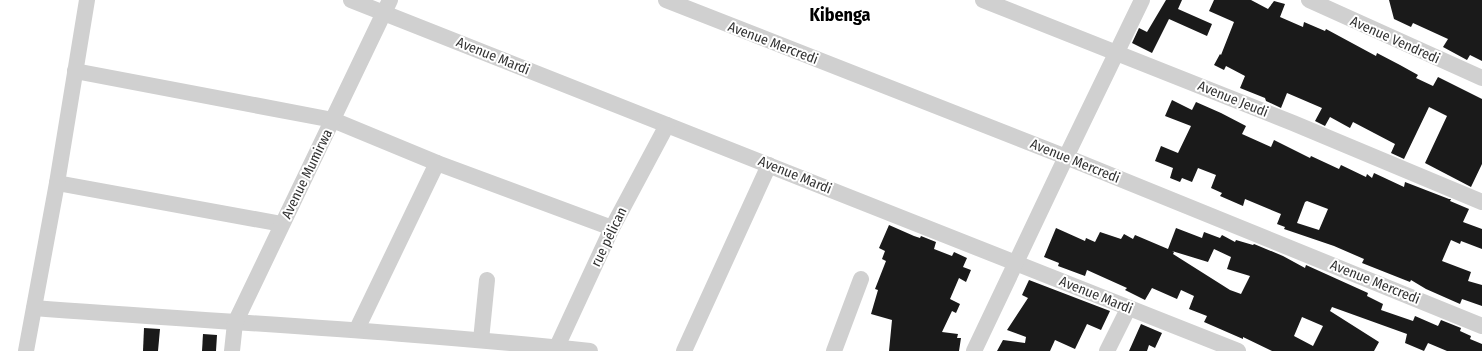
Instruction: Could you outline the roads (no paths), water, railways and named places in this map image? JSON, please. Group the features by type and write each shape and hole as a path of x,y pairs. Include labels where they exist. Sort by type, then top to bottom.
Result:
{"street":[{"path":"26,351 57,183 87,0"},
{"name":"Avenue Mardi","path":"351,0 387,6 667,125 1128,309 1238,351"},
{"name":"Avenue Mercredi","path":"666,0 1066,157 1482,326"},
{"name":"Avenue Jeudi","path":"982,0 1117,52 1482,202"},
{"path":"974,351 1142,0"},
{"name":"Avenue Vendredi","path":"1308,0 1482,78"},
{"name":"Avenue Mumirwa","path":"232,351 235,323 387,6"},
{"path":"75,72 333,120 437,163 612,228"},
{"name":"rue pélican","path":"555,349 612,228 667,125"},
{"path":"357,329 437,163"},
{"path":"684,351 769,165"},
{"path":"57,183 282,224"},
{"path":"834,351 861,279"},
{"path":"481,340 487,280"},
{"path":"34,308 235,323 357,329 481,340 555,349 590,351"},
{"path":"1107,351 1128,309"}],"district":[{"name":"Kibenga","path":"840,15"}]}
